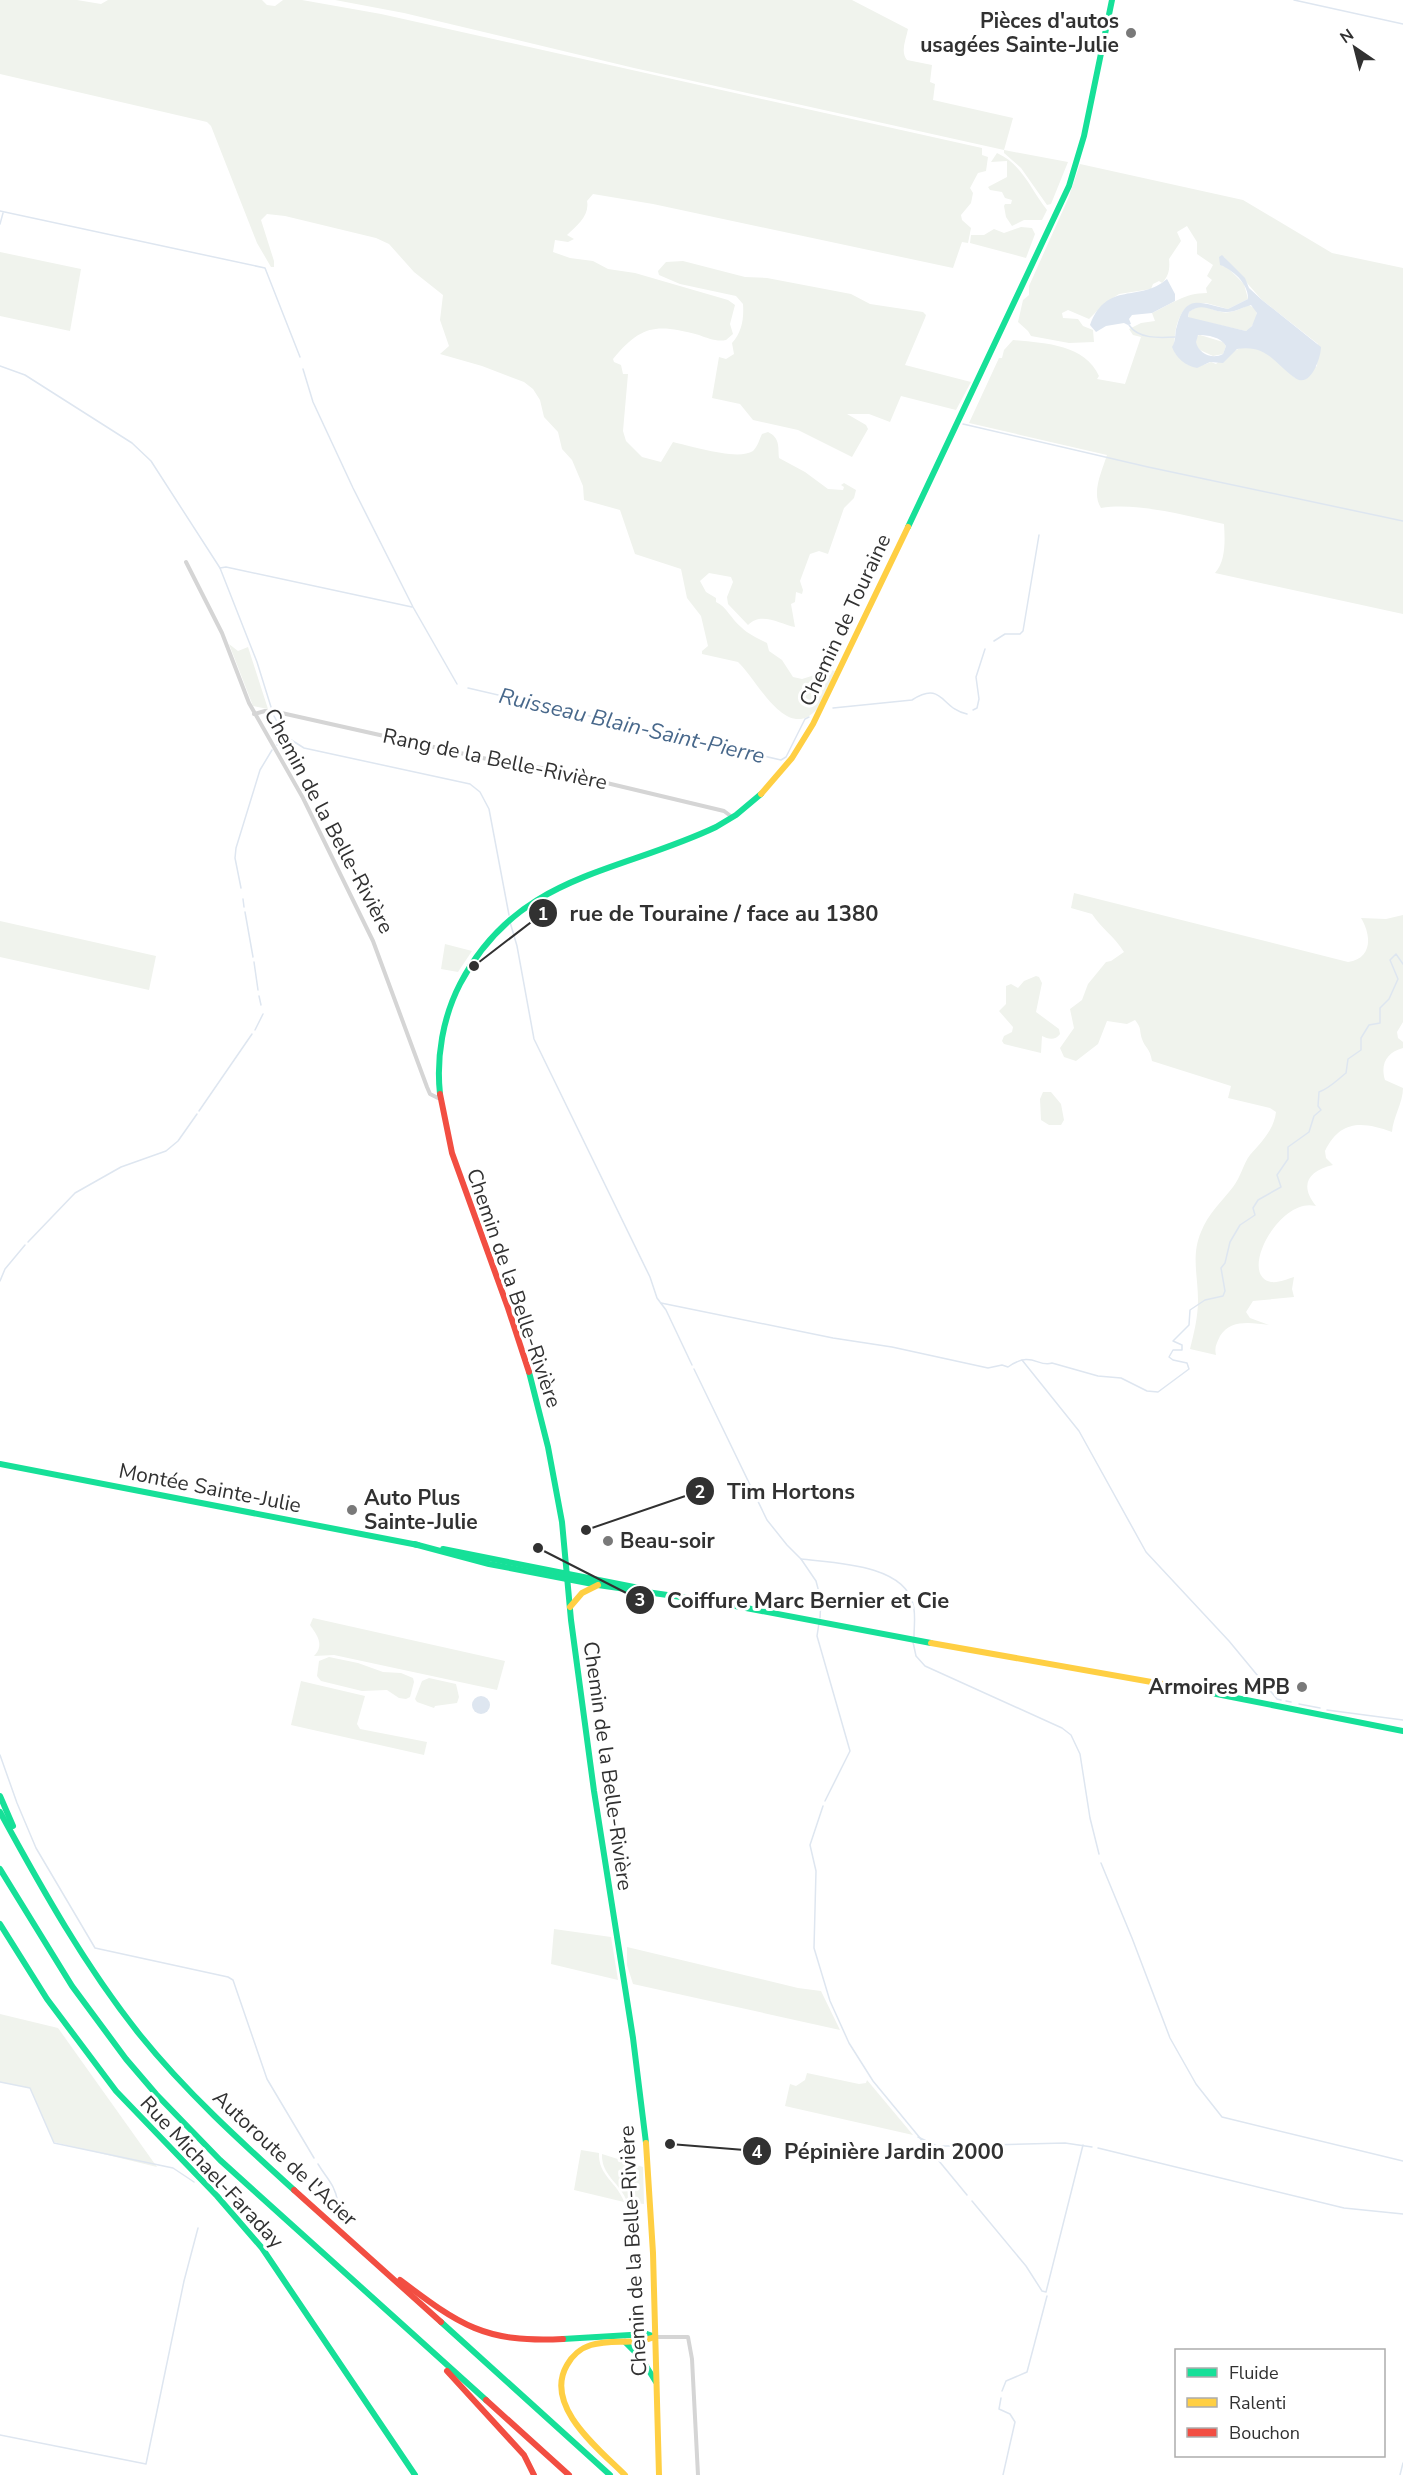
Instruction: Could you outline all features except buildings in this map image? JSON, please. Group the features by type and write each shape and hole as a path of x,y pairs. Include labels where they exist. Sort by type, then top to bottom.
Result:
{"main road":[{"name":"Chemin de Touraine","path":"438,1098 440,1048 453,998 473,959 505,922 543,894 568,881 699,835 733,817 778,778 808,735 1050,229 1079,158 1112,0"},
{"name":"Chemin de la Belle-Rivière","path":"438,1098 447,1143 511,1317 536,1398 554,1479 604,1861 642,2107 648,2173 659,2475"},
{"name":"Montée Sainte-Julie","path":"0,1464 674,1597"},
{"name":"Montée Sainte-Julie","path":"567,1576 598,1585 1149,1680 1403,1731"},
{"path":"570,1607 584,1592 598,1585"},
{"path":"0,1796 27,1861"},
{"name":"Autoroute de l'Acier","path":"0,1812 89,1965 130,2022 166,2065 221,2122 610,2475"},
{"name":"Autoroute de l'Acier","path":"0,1869 65,1979 104,2033 156,2096 206,2148 569,2475"},
{"name":"Rue Michael-Faraday","path":"0,1924 53,2008 116,2091 217,2196 268,2256 415,2475"},
{"path":"368,2256 445,2313 482,2332 523,2339 647,2334 655,2337"},
{"path":"625,2475 571,2418 562,2403 560,2390 565,2368 579,2351 596,2344 647,2341 655,2337"},
{"path":"420,2341 524,2455 534,2475"},
{"path":"625,2342 641,2358 656,2382"}],"street":[{"name":"Chemin de la Belle-Rivière","path":"186,562 222,633 254,714 303,798 340,870 381,958 427,1089 430,1094 438,1098"},
{"name":"Rang de la Belle-Rivière","path":"254,714 265,711 277,712 496,761 548,769 724,811 733,817"},
{"path":"655,2337 688,2337 692,2359 698,2475"}],"shaded area":[{"path":"0,0 77,0 101,4 108,0 262,0 267,5 275,6 283,0 302,0 381,14 982,148 982,155 988,157 986,171 978,173 970,188 973,193 971,203 961,215 962,220 971,228 968,243 962,242 953,268 653,204 593,194 587,201 585,216 567,235 574,239 568,242 555,240 553,252 570,258 593,261 608,269 635,273 728,300 735,305 730,324 733,334 726,340 716,340 672,329 651,330 633,339 613,359 621,365 623,374 628,374 623,431 626,441 642,457 661,462 673,442 726,454 746,454 753,451 762,434 768,432 776,440 779,458 805,472 828,489 843,490 844,487 841,485 844,483 856,490 854,498 844,508 828,554 819,551 810,554 800,581 802,594 796,592 795,602 791,604 795,627 765,619 753,621 748,625 728,604 727,597 733,582 731,577 709,573 700,581 706,592 716,598 716,602 744,630 767,643 769,651 782,660 793,677 802,679 831,670 835,671 817,709 806,718 795,719 784,714 773,705 738,662 702,654 708,646 701,616 687,598 681,569 635,554 620,510 584,500 583,486 572,460 562,449 558,432 544,417 540,400 533,389 524,382 482,366 440,354 449,346 440,320 443,295 414,272 389,244 376,238 285,216 267,214 261,220 274,261 274,267 271,267 257,243 211,126 207,122 0,74"},
{"path":"335,0 852,0 908,29 904,45 905,57 907,60 932,65 930,82 935,84 933,100 1013,118 1004,150 634,68 404,13"},
{"path":"1004,150 1068,162 1051,204 1047,205 1021,168 1004,153"},
{"path":"997,153 1020,171 1047,210 1042,220 1024,220 1012,226 1006,217 1004,206 1011,204 1012,200 1005,198 1002,192 990,190 988,187 1007,177 1007,161 991,162"},
{"path":"1080,164 1243,200 1332,253 1403,268 1403,614 1215,573 1223,556 1224,524 1146,508 1101,508 1097,489 1107,455 969,423 999,358 1002,358 1004,350 1013,340 1050,344 1074,351 1093,365 1099,376 1097,379 1125,384 1141,337 1133,335 1129,329 1141,323 1155,321 1152,313 1178,300 1199,293 1207,293 1206,288 1212,280 1207,276 1213,265 1197,254 1197,242 1187,226 1177,232 1181,241 1169,259 1169,272 1162,283 1159,281 1153,284 1151,289 1119,294 1104,304 1089,319 1068,310 1062,313 1063,318 1078,319 1083,326 1093,330 1094,342 1069,343 1031,336 1018,322 1023,300 1029,295 1029,286 1068,199","holes":["1224,257 1262,300 1318,344 1317,366 1295,378 1268,355 1252,347 1236,350 1216,364 1211,362 1199,366 1187,364 1175,353 1176,327 1181,314 1189,305 1206,303 1228,309 1248,299 1244,284 1227,267 1222,266"]},
{"path":"1021,227 1032,228 1035,234 1026,258 970,243 971,235 984,235 994,229 1004,233"},
{"path":"0,252 81,269 70,331 0,316"},
{"path":"1222,255 1245,278 1249,288 1262,300 1321,347 1317,364 1306,379 1295,378 1270,356 1256,349 1237,349 1223,363 1210,362 1197,368 1185,363 1176,355 1172,347 1177,326 1185,308 1190,304 1203,303 1228,309 1248,299 1243,283 1230,270 1220,265 1219,257","holes":["1251,305 1257,313 1252,326 1246,331 1188,317 1189,312 1203,307 1227,312","1198,335 1221,340 1226,346 1223,354 1210,356 1203,352 1197,346"]},
{"path":"683,261 745,277 767,278 851,294 870,304 923,312 926,315 925,318 905,365 971,382 956,410 901,396 890,422 869,414 847,414 866,425 868,429 852,457 798,430 753,420 740,404 712,398 719,357 726,359 734,354 732,343 742,325 743,304 736,296 680,284 659,275 658,271 666,262"},
{"path":"1167,279 1175,294 1175,301 1152,313 1132,315 1129,319 1131,324 1128,325 1124,323 1106,326 1096,332 1090,325 1105,302 1115,297 1157,286"},
{"path":"1249,305 1256,309 1257,315 1253,324 1246,331 1188,318 1189,312 1202,306 1228,312"},
{"path":"1200,335 1223,342 1226,346 1223,354 1213,356 1200,350 1196,346 1196,336"},
{"path":"229,644 238,651 248,647 268,709 253,706"},
{"path":"1074,893 1348,962 1362,956 1368,946 1367,932 1361,918 1386,919 1403,915 1403,1022 1397,1032 1398,1038 1403,1042 1403,1048 1389,1056 1383,1069 1385,1080 1403,1088 1392,1132 1371,1126 1353,1126 1345,1128 1331,1141 1325,1151 1326,1158 1333,1165 1317,1171 1307,1185 1308,1192 1316,1206 1302,1206 1289,1213 1277,1224 1261,1252 1259,1266 1262,1276 1271,1282 1294,1277 1292,1289 1294,1297 1253,1301 1246,1312 1250,1318 1269,1325 1242,1323 1230,1327 1220,1336 1216,1355 1190,1349 1198,1306 1196,1249 1207,1219 1236,1183 1248,1159 1270,1130 1276,1112 1270,1108 1228,1098 1231,1086 1152,1061 1142,1039 1140,1027 1135,1020 1127,1024 1107,1021 1098,1044 1076,1061 1064,1057 1060,1048 1074,1028 1070,1009 1082,1000 1088,984 1106,962 1124,952 1092,914 1071,908"},
{"path":"0,921 156,956 149,990 0,957"},
{"path":"445,944 472,951 458,972 441,969"},
{"path":"1036,976 1042,983 1036,1012 1059,1029 1060,1034 1049,1039 1042,1036 1041,1053 1004,1044 1002,1041 1004,1036 1012,1032 1013,1027 999,1011 1006,1004 1006,986 1011,984 1018,988 1024,981"},
{"path":"1043,1092 1051,1092 1061,1104 1064,1120 1061,1125 1049,1125 1041,1120 1040,1099"},
{"path":"313,1618 505,1661 497,1690 334,1655 314,1656 319,1644 310,1625"},
{"path":"329,1657 358,1663 383,1672 401,1673 413,1678 410,1697 399,1698 387,1690 362,1691 321,1681 317,1676 319,1661"},
{"path":"429,1678 456,1684 459,1697 457,1703 434,1708 417,1702 415,1699 422,1681"},
{"path":"301,1681 365,1696 357,1724 360,1729 427,1742 424,1755 291,1725"},
{"path":"477,1696 485,1696 490,1701 488,1712 477,1714 472,1709 472,1701"},
{"path":"554,1929 611,1937 618,1980 551,1964"},
{"path":"627,1947 798,1988 821,1991 840,2030 633,1984 627,1965"},
{"path":"0,2014 58,2028 157,2167 54,2142 30,2088 0,2082"},
{"path":"807,2073 859,2084 866,2083 867,2080 913,2135 785,2106 790,2084 796,2086 805,2080"},
{"path":"581,2150 599,2153 605,2174 624,2202 574,2190"},
{"path":"602,2154 643,2167 644,2204 627,2202 608,2174"}],"waterway":[{"path":"1294,0 1403,24"},
{"path":"0,211 265,268 300,357"},
{"path":"0,224 3,213"},
{"path":"1129,325 1143,335 1175,337"},
{"path":"0,366 25,375 132,443 151,461 220,568 257,662 271,707"},
{"path":"303,369 313,402 353,488 413,607 457,684"},
{"path":"963,424 1148,467 1403,521"},
{"name":"Ruisseau Blain-Saint-Pierre","path":"994,641 1005,634 1020,634 1023,631 1039,535"},
{"path":"220,568 226,567 412,607"},
{"name":"Ruisseau Blain-Saint-Pierre","path":"973,710 977,708 979,699 976,677 985,649"},
{"name":"Ruisseau Blain-Saint-Pierre","path":"468,688 781,760 786,757 805,719 809,717"},
{"name":"Ruisseau Blain-Saint-Pierre","path":"833,708 912,700 930,693 936,694 958,711 967,714"},
{"path":"274,716 285,736 304,748 470,784 480,792 489,809 509,915"},
{"path":"277,745 285,736"},
{"path":"241,888 235,858 236,848 260,770 272,750"},
{"path":"243,899 244,907"},
{"path":"245,912 253,957"},
{"path":"510,922 517,946 534,1039 650,1277 657,1298 666,1310 692,1365"},
{"path":"661,1303 833,1338 892,1347 988,1368 1002,1365 1008,1367 1023,1360 1052,1363 1098,1376 1121,1378 1147,1391 1158,1392 1189,1369 1187,1363 1169,1357 1173,1350 1182,1350 1182,1345 1173,1341 1189,1325 1190,1310 1205,1300 1223,1296 1225,1291 1221,1268 1225,1263 1230,1242 1240,1225 1255,1215 1253,1208 1258,1200 1281,1187 1277,1175 1288,1159 1288,1147 1309,1132 1314,1116 1321,1110 1318,1106 1319,1092 1346,1073 1348,1059 1361,1050 1361,1038 1369,1025 1380,1023 1380,1008 1389,999 1398,979 1390,960 1396,954 1403,964"},
{"path":"254,962 258,990"},
{"path":"259,996 261,1005"},
{"path":"255,1030 263,1014"},
{"path":"199,1111 252,1034"},
{"path":"28,1242 75,1193 121,1167 166,1151 178,1141 197,1114"},
{"path":"0,1281 5,1269 25,1245"},
{"path":"1022,1360 1079,1431 1146,1552 1229,1641 1277,1699 1281,1700"},
{"path":"694,1369 767,1520 801,1559 816,1581 821,1600 820,1618"},
{"path":"801,1559 849,1564 882,1573 896,1581 907,1591 913,1604 914,1637"},
{"path":"819,1623 817,1636 850,1751 825,1801"},
{"path":"913,1642 916,1656 925,1666 1062,1728 1071,1735 1080,1754 1090,1818 1099,1854"},
{"path":"1286,1701 1291,1702"},
{"path":"1299,1704 1320,1708"},
{"path":"1327,1710 1403,1720"},
{"path":"0,1755 36,1848 95,1948 233,1980 267,2079 314,2158"},
{"path":"823,1806 810,1845 816,1871 814,1948 830,2001 849,2043 873,2081 967,2195"},
{"path":"1101,1863 1170,2038 1196,2084 1222,2117 1403,2161"},
{"path":"0,2082 30,2088 54,2143 173,2168 194,2182"},
{"path":"918,2137 937,2146 1065,2143 1092,2147"},
{"path":"972,2201 1026,2266 1042,2291 1046,2292 1083,2145"},
{"path":"1098,2148 1344,2208 1403,2214"},
{"path":"318,2164 332,2186 338,2202"},
{"path":"0,2435 146,2464 184,2281 198,2228"},
{"path":"1002,2391 1006,2381 1027,2372 1047,2296"},
{"path":"1001,2398 999,2409 1010,2414 1015,2422 1003,2475"},
{"path":"1400,2475 1403,2463"}],"traffic: fast":[{"path":"908,527 1069,186 1084,136 1112,0"},
{"path":"440,1094 439,1066 442,1038 454,997 483,948 510,920 540,898 572,882 716,827 736,815 761,794"},
{"path":"529,1372 548,1447 562,1522 571,1620 594,1791 633,2038 646,2143"},
{"path":"0,1464 418,1545"},
{"path":"414,1544 489,1564 598,1585 709,1601 931,1643"},
{"path":"443,1549 644,1589"},
{"path":"1191,1689 1403,1731"},
{"path":"0,1796 13,1826"},
{"path":"0,1812 48,1898 83,1954 140,2035 195,2096 294,2190"},
{"path":"0,1869 72,1986 126,2059 156,2094 220,2160 486,2400"},
{"path":"0,1924 47,1999 116,2091 217,2196 262,2248 415,2475"},
{"path":"441,2322 610,2475"},
{"path":"563,2339 647,2334 655,2337"},
{"path":"625,2342 641,2358 656,2382"}],"traffic: slow":[{"path":"761,794 792,758 813,724 908,527"},
{"path":"570,1607 582,1593 598,1585"},
{"path":"931,1643 1191,1689"},
{"path":"646,2143 653,2253 659,2475"},
{"path":"625,2475 589,2440 568,2411 562,2396 562,2380 571,2358 587,2346 607,2342 639,2341 655,2337"}],"traffic: jam":[{"path":"440,1094 452,1153 529,1372"},
{"path":"294,2190 441,2322"},
{"path":"400,2280 440,2309 474,2328 513,2338 563,2339"},
{"path":"447,2371 524,2455 534,2475"},
{"path":"486,2400 569,2475"}],"place":[{"name":"Pièces d'autos usagées Sainte-Julie","path":"1131,33"},
{"name":"rue de Touraine / face au 1380","path":"474,966"},
{"name":"Auto Plus Sainte-Julie","path":"352,1510"},
{"name":"Tim Hortons","path":"586,1530"},
{"name":"Beau-soir","path":"608,1541"},
{"name":"Coiffure Marc Bernier et Cie","path":"538,1548"},
{"name":"Armoires MPB","path":"1302,1687"},
{"name":"Pépinière Jardin 2000","path":"670,2144"}]}
